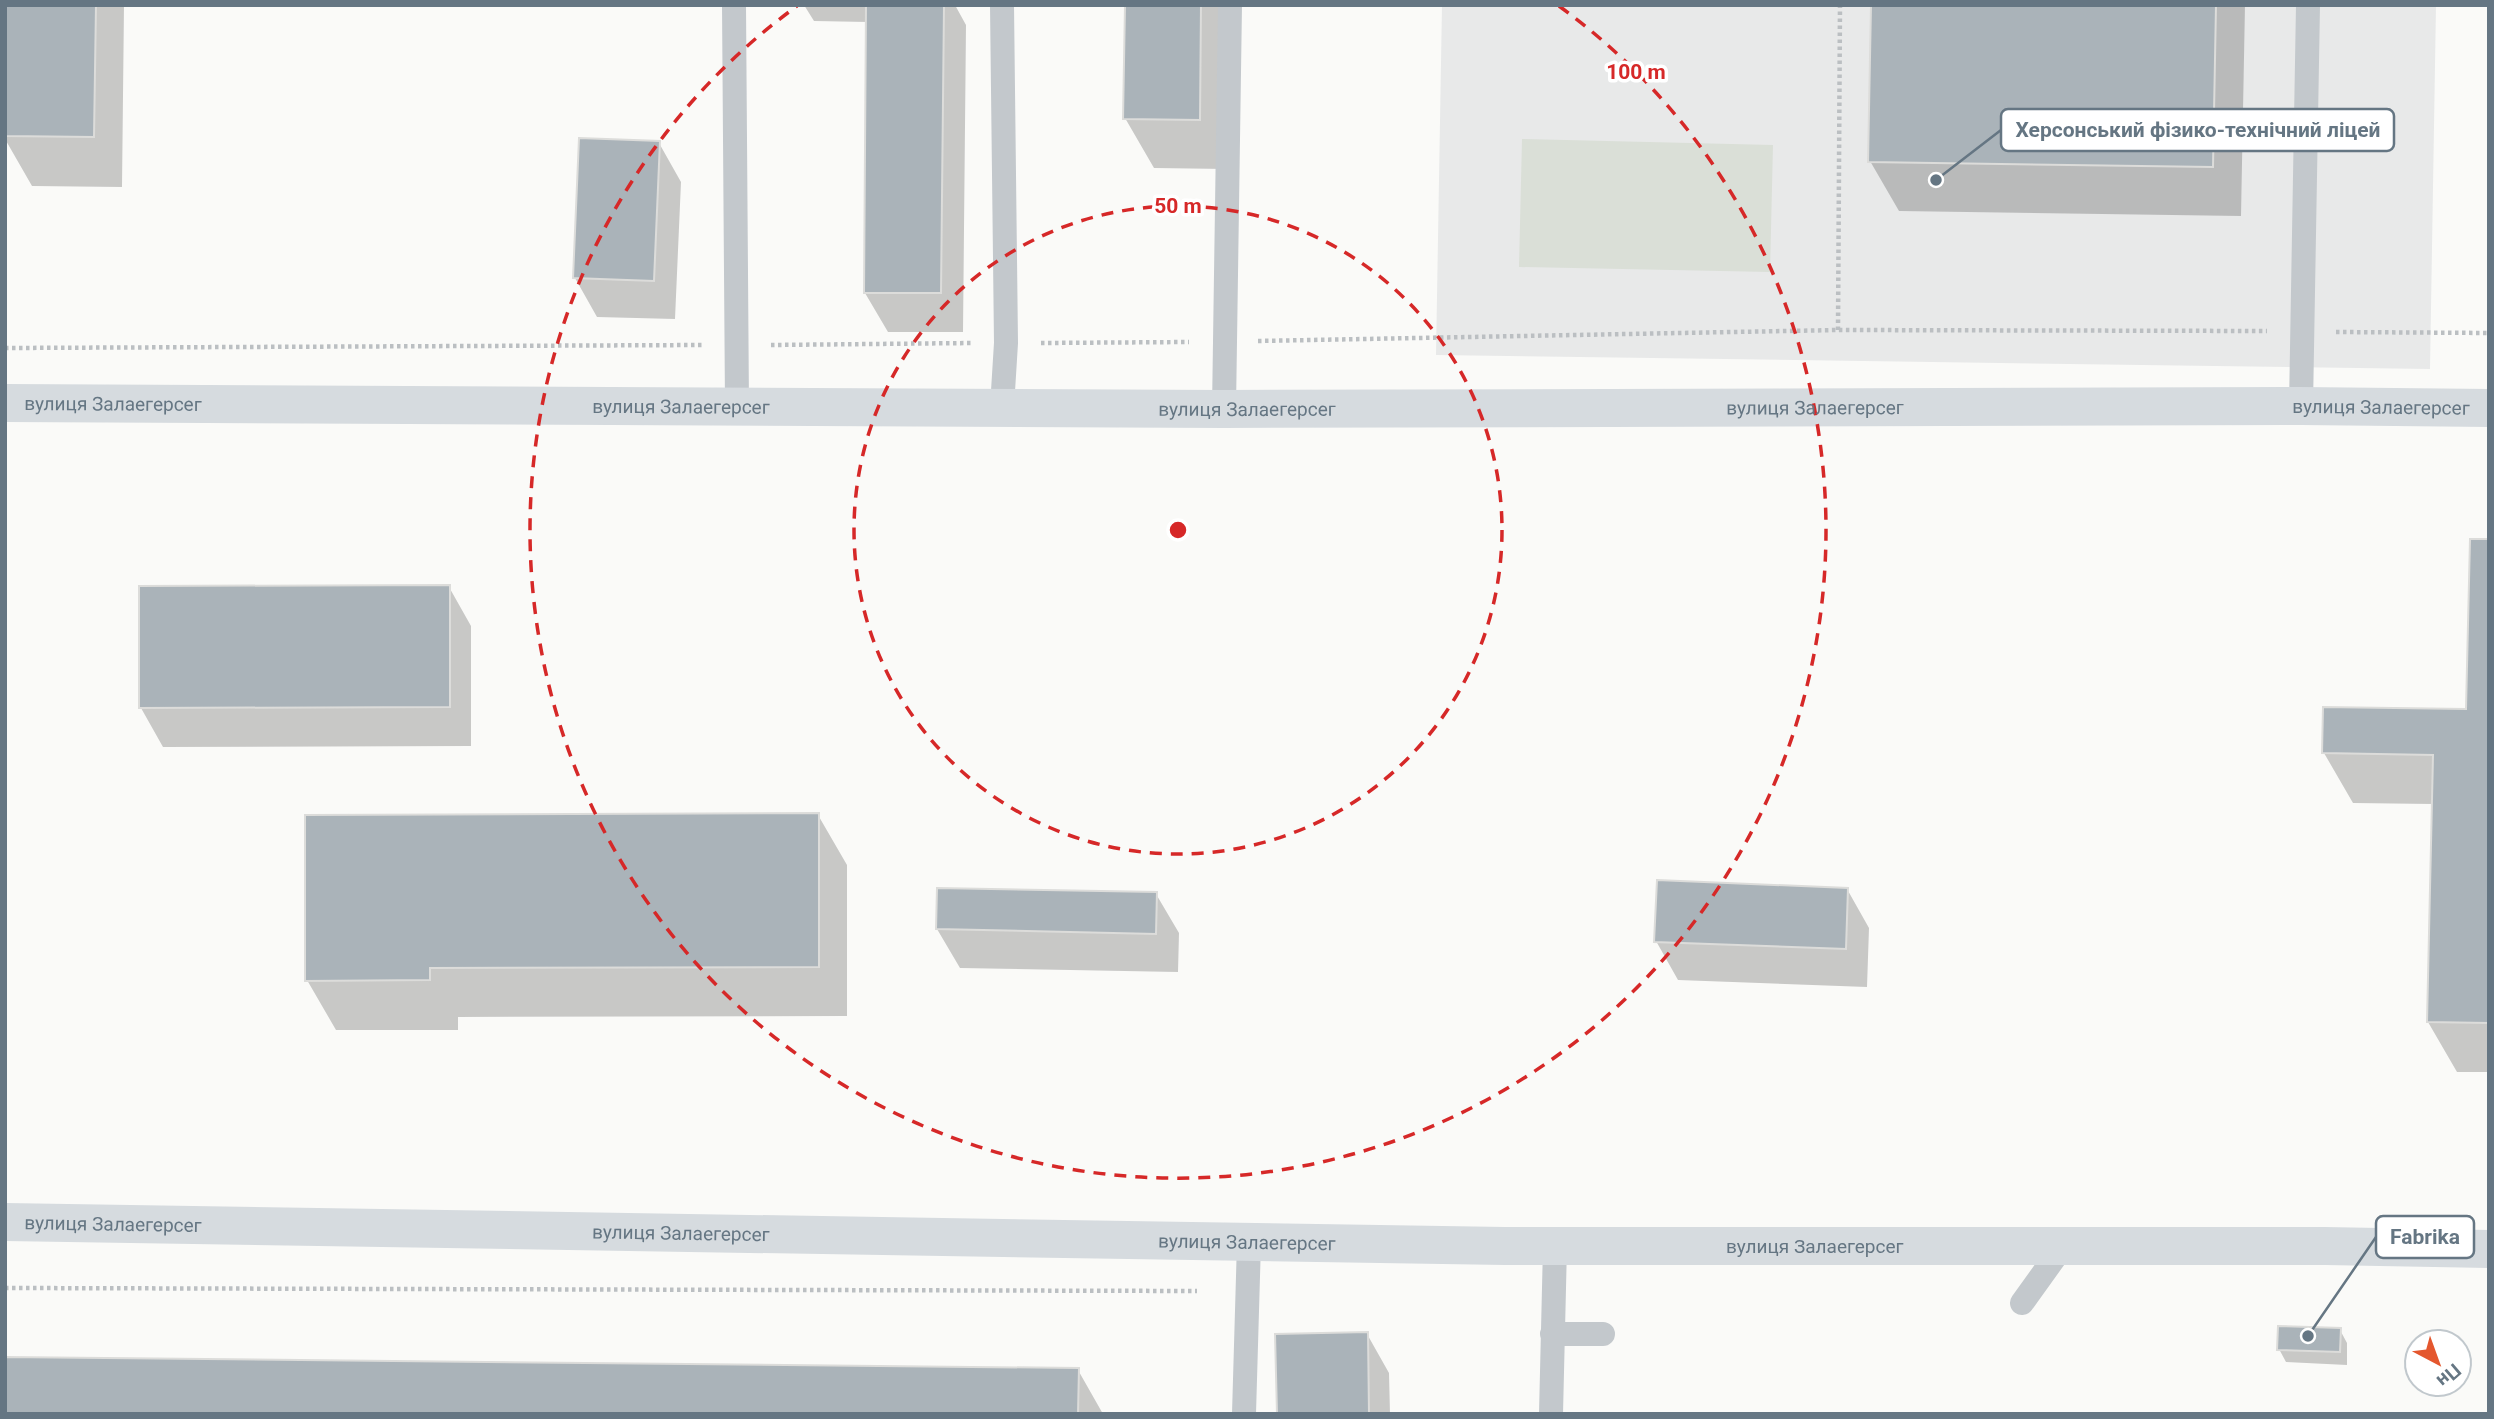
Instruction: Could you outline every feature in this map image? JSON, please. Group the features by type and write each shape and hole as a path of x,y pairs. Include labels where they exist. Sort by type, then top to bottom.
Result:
{"main road":[{"name":"вулиця Залаегерсег","path":"5,402 1224,409 2301,406 2489,408"},
{"name":"вулиця Залаегерсег","path":"5,1222 1555,1247 2338,1246 2489,1249"}],"lane":[{"path":"734,5 737,406"},
{"path":"1002,5 1006,343 1002,407"},
{"path":"1224,409 1230,5"},
{"path":"2301,406 2308,5"},
{"path":"1244,1414 1249,1242"},
{"path":"2022,1303 2063,1246"},
{"path":"1551,1414 1555,1247"},
{"path":"1552,1334 1602,1334"}],"path":[{"path":"1838,330 1840,5"},
{"path":"5,1288 1197,1291"}],"shaded area":[{"path":"1442,5 2436,5 2430,369 1436,355"},
{"path":"1522,139 1773,145 1770,272 1519,267"}],"building":[{"path":"5,5 96,5 94,137 5,136"},
{"path":"866,5 944,5 941,293 864,293"},
{"path":"1125,5 1201,5 1200,120 1123,119"},
{"path":"1871,5 2216,5 2213,167 1868,162"},
{"path":"579,138 660,141 654,281 573,278"},
{"path":"2470,539 2489,539 2489,1023 2427,1022 2433,755 2322,753 2323,707 2466,709"},
{"path":"450,585 450,707 139,708 139,586"},
{"path":"819,813 819,967 430,968 430,980 305,981 305,815"},
{"path":"1657,880 1848,888 1846,949 1654,942"},
{"path":"937,888 1157,892 1156,934 936,929"},
{"path":"2278,1326 2341,1328 2340,1352 2277,1350"},
{"path":"1368,1332 1369,1414 1277,1414 1275,1334"},
{"path":"5,1357 1079,1368 1078,1414 5,1414"}],"place":[{"name":"Херсонський фізико-технічний ліцей","path":"1936,180"},
{"name":"Fabrika","path":"2308,1336"}]}
